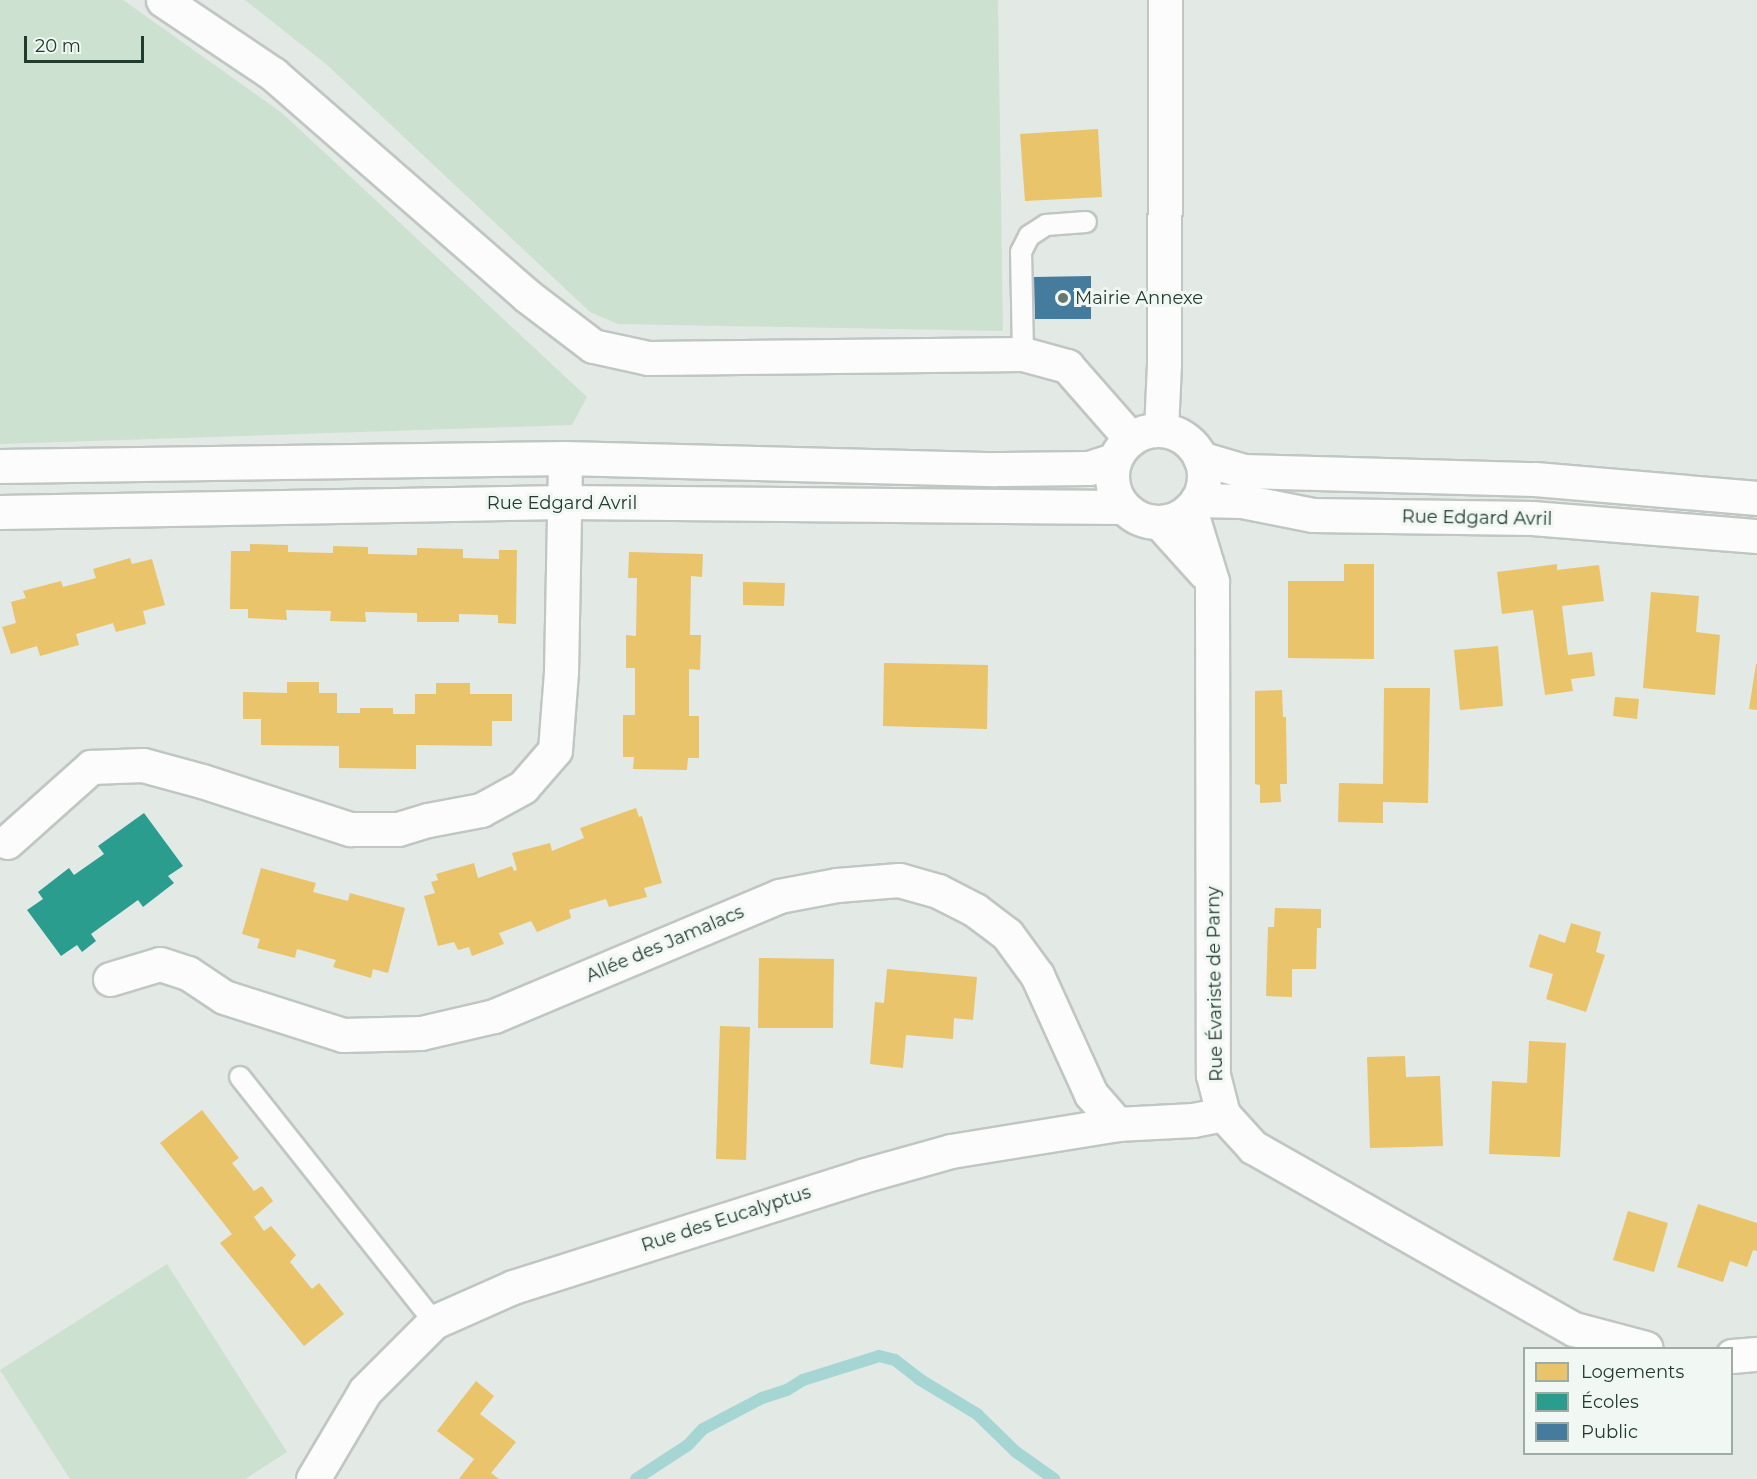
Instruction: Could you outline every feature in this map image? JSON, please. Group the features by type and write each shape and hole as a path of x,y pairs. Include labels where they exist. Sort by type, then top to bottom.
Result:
{"street":[{"path":"164,0 273,74 526,296 594,346 648,358 1023,354 1067,366 1135,443"},
{"path":"1165,0 1164,364 1135,443 1112,485 1124,507 1134,516 1160,523 1212,581"},
{"path":"0,466 565,458 995,469 1089,468 1135,443 1185,439 1200,458 1204,472 1203,487 1194,505 1181,516 1160,523"},
{"path":"7,842 92,767 143,765 202,781 350,829 398,829 428,820 481,810 523,787 555,750 561,672 565,458"},
{"path":"1200,458 1244,471 1535,479 1757,498"},
{"name":"Rue Edgard Avril","path":"1194,505 1242,501 1313,515 1532,518 1757,536"},
{"name":"Rue Edgard Avril","path":"0,512 564,502 1124,507"},
{"name":"Rue Évariste de Parny","path":"1194,505 1212,581 1213,1075 1222,1114"},
{"name":"Allée des Jamalacs","path":"110,979 160,964 188,973 224,997 343,1035 421,1033 494,1016 779,896 837,885 899,880 938,891 975,910 1007,934 1037,975 1090,1094 1117,1124"},
{"path":"1222,1114 1253,1147 1574,1329 1642,1347"},
{"name":"Rue des Eucalyptus","path":"313,1479 365,1391 434,1322 513,1287 862,1176 951,1151 1117,1124 1193,1120 1222,1114"},
{"path":"1733,1356 1757,1354"}],"lane":[{"path":"1023,354 1022,252 1029,236 1046,225 1086,222"},
{"path":"240,1077 434,1322"}],"green space":[{"path":"0,0 123,0 282,113 587,397 572,425 0,444"},
{"path":"245,0 998,0 1003,331 618,324 590,312 326,64"},
{"path":"167,1264 287,1452 245,1479 70,1479 0,1370"}],"building: Logements":[{"path":"1098,129 1102,197 1025,201 1020,134"},
{"path":"250,544 288,545 288,552 333,553 333,546 368,547 368,554 417,555 417,548 463,549 463,558 499,559 499,550 517,550 516,624 498,623 498,615 459,614 459,622 417,622 417,613 365,612 366,622 330,621 331,611 286,610 287,620 248,618 248,609 230,609 231,551 250,551"},
{"path":"629,552 703,554 702,577 691,576 690,635 701,635 700,670 689,669 689,716 699,716 699,758 688,758 687,770 633,769 634,757 623,757 623,715 635,715 635,668 626,668 626,635 636,636 637,578 628,578"},
{"path":"130,558 132,564 152,559 165,605 143,611 146,624 116,632 113,623 76,634 79,645 40,656 37,646 11,654 2,627 16,623 11,602 26,598 23,591 61,581 63,587 96,578 93,569"},
{"path":"1344,564 1374,564 1374,659 1288,658 1288,581 1344,581"},
{"path":"1557,564 1557,570 1599,565 1604,601 1562,606 1568,655 1592,652 1595,676 1571,679 1573,691 1545,695 1533,610 1502,614 1497,572"},
{"path":"743,582 785,583 784,606 743,605"},
{"path":"1651,592 1699,596 1696,632 1720,635 1715,695 1643,688"},
{"path":"1498,646 1503,706 1460,710 1454,650"},
{"path":"884,663 988,665 987,729 883,726"},
{"path":"1757,664 1757,710 1749,709"},
{"path":"287,682 319,682 319,693 337,693 337,713 360,713 360,708 393,708 393,714 415,714 415,694 436,694 436,683 470,683 470,694 512,694 512,721 492,721 492,746 416,745 416,769 339,768 339,746 261,745 261,719 243,719 243,692 287,693"},
{"path":"1384,688 1430,688 1428,803 1383,802 1383,823 1338,822 1339,783 1383,784"},
{"path":"1282,690 1283,717 1286,717 1287,784 1280,784 1281,802 1260,803 1260,785 1255,784 1255,691"},
{"path":"1615,697 1639,699 1637,719 1613,716"},
{"path":"636,808 639,817 642,816 662,883 644,888 647,897 609,907 606,899 569,910 571,918 537,932 531,921 499,933 504,944 472,956 469,947 458,950 454,942 438,946 424,896 435,893 431,882 438,880 436,874 474,863 478,878 512,866 514,871 517,870 512,853 550,843 552,851 584,838 580,828"},
{"path":"261,868 316,883 313,892 348,901 350,893 405,908 388,973 373,969 371,978 333,967 336,960 297,949 295,958 257,948 260,939 242,934"},
{"path":"1275,908 1321,909 1321,928 1317,928 1316,969 1292,969 1292,997 1266,996 1268,927 1274,927"},
{"path":"1571,923 1601,932 1596,952 1605,955 1586,1012 1546,999 1553,974 1529,967 1539,934 1565,943"},
{"path":"759,958 834,959 833,1028 758,1028"},
{"path":"887,969 977,977 973,1020 954,1018 953,1039 906,1035 903,1068 870,1064 875,1002 884,1003"},
{"path":"720,1026 750,1027 746,1160 716,1159"},
{"path":"1529,1041 1566,1043 1560,1157 1489,1154 1492,1081 1527,1083"},
{"path":"1405,1056 1406,1077 1440,1076 1443,1146 1370,1148 1367,1057"},
{"path":"202,1110 239,1158 232,1163 254,1191 262,1186 273,1201 254,1217 264,1231 271,1226 296,1255 290,1262 312,1289 319,1283 344,1314 304,1346 220,1243 232,1234 160,1143"},
{"path":"1698,1204 1757,1223 1757,1251 1753,1250 1747,1267 1730,1261 1723,1282 1677,1267"},
{"path":"1628,1211 1668,1223 1654,1272 1613,1260"},
{"path":"476,1381 494,1396 480,1414 516,1442 491,1473 499,1479 459,1479 474,1459 437,1431"}],"building: Écoles":[{"path":"144,813 183,866 168,876 174,883 143,907 138,900 91,934 96,941 82,952 77,945 61,956 27,910 43,899 38,892 69,868 74,875 104,854 98,846"}],"building: Public":[{"name":"Mairie Annexe","path":"1091,276 1091,319 1035,319 1034,277"}],"waterway":[{"path":"636,1479 688,1445 703,1429 762,1398 787,1390 803,1380 879,1356 895,1360 919,1379 977,1414 1016,1452 1054,1479"}],"place":[{"name":"Mairie Annexe","path":"1063,298"}]}
